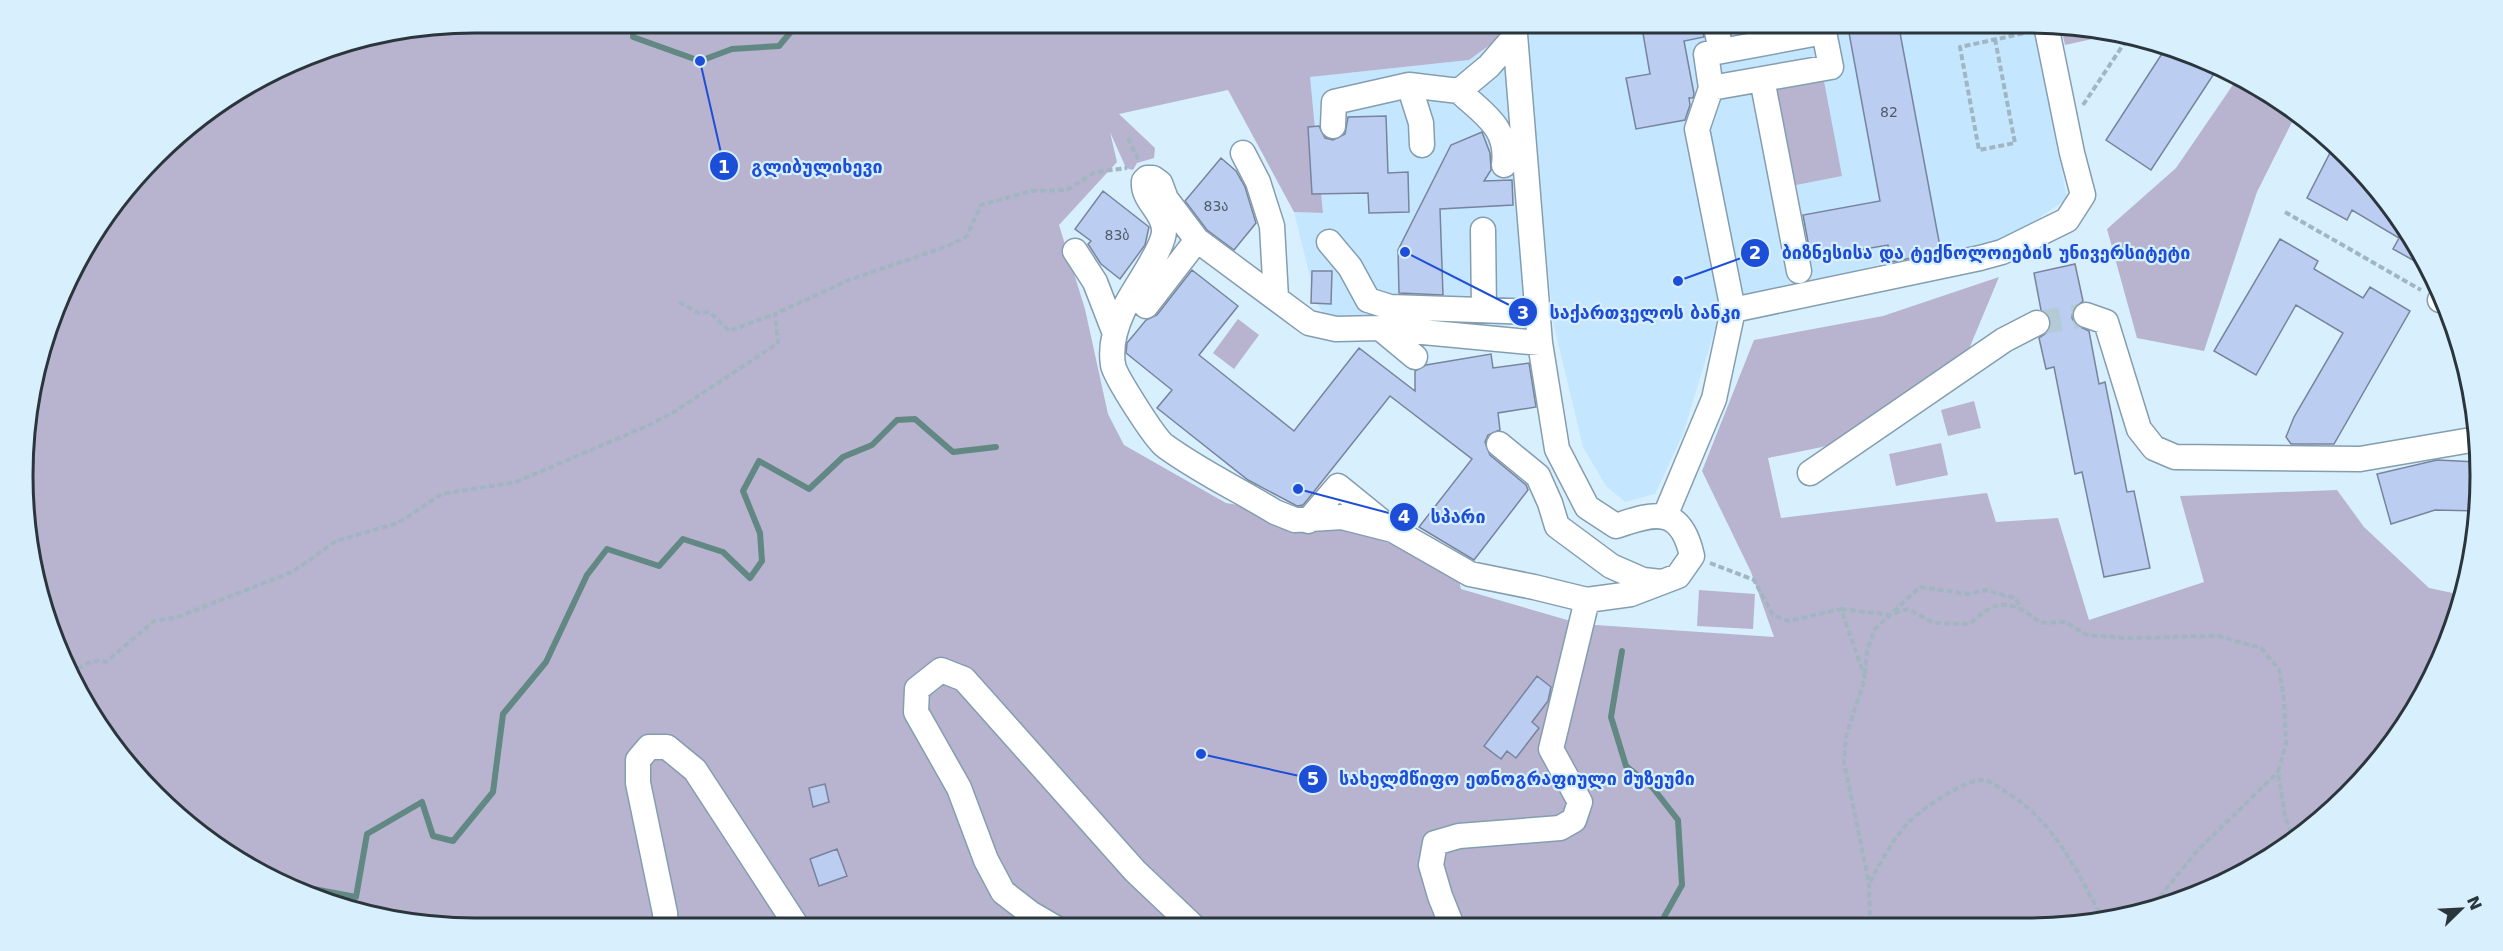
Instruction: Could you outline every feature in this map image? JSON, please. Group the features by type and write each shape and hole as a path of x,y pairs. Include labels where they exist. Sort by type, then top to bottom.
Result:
{"street":[{"path":"1409,85 1422,134 1454,91 1490,66 1511,33"},
{"path":"1308,521 1338,486 1393,530 1470,574 1587,600 1631,594 1678,576 1692,556 1690,545 1679,525 1665,516 1647,516 1616,526 1587,507 1557,449 1540,343 1514,33"},
{"path":"1717,33 1721,51"},
{"path":"1665,516 1714,399 1733,310 1697,129 1711,88 1706,54 1819,33"},
{"path":"1711,88 1831,67 1824,33"},
{"path":"1733,310 1980,258 2002,252 2067,220 2083,195 2039,33"},
{"path":"1762,80 1799,271"},
{"path":"1333,126 1334,102 1409,85 1454,91 1500,130 1506,152 1504,165"},
{"path":"1243,153 1258,182 1272,226 1276,298"},
{"path":"1393,530 1342,517 1308,521 1295,520 1275,512 1162,444 1113,366 1114,331 1126,303 1162,240 1164,229 1160,216 1144,190 1144,181 1153,178 1160,183 1166,199 1197,240 1309,323 1336,329 1380,328 1540,343"},
{"path":"1483,230 1484,310"},
{"path":"1146,306 1197,240"},
{"path":"1329,242 1350,267 1368,300 1390,308 1537,312"},
{"path":"1075,251 1095,282 1114,331"},
{"path":"2086,315 2106,322 2139,429 2154,448 2175,457 2360,459 2468,441"},
{"path":"1810,473 2004,340 2037,323"},
{"path":"1380,328 1415,357"},
{"path":"1499,444 1538,476 1557,526 1611,566 1643,580 1661,582"},
{"path":"1449,918 1431,865 1435,843 1459,836 1560,828 1574,820 1580,802 1551,749 1587,600"},
{"path":"1039,918 1003,892 986,860 959,788 916,712 917,689 941,670 964,679 1135,871 1185,918"},
{"path":"665,918 638,783 638,760 649,747 667,747 695,770 791,918"}],"path":[{"path":"1995,39 2015,143 1979,150 1960,47 2021,33"},
{"path":"2067,130 2124,44"},
{"path":"679,303 699,313 710,312 729,331 775,314 849,280 948,246 968,236 981,205 1031,191 1067,190 1095,172 1124,170 1139,160"},
{"path":"2284,212 2430,293"},
{"path":"78,669 89,662 100,660 106,662 154,621 178,617 294,571 336,541 398,523 442,494 516,482 674,412 778,344 775,314"},
{"path":"1692,556 1754,580 1773,615 1788,621 1841,609 1890,615 1908,609 1935,623 1970,624 1987,608 2010,605 2021,608 2041,623 2065,622 2087,635 2126,638 2218,636 2261,648 2279,669 2284,700 2286,743 2278,772 2285,816 2291,831"},
{"path":"1870,918 1869,883 1844,762 1846,736 1865,678 1867,651 1875,629 1920,587 1968,594 1985,590 2015,598 2021,608"},
{"path":"1841,609 1865,678"},
{"path":"2158,898 2197,851 2278,772"},
{"path":"1869,883 1886,854 1910,821 1964,783 1986,780 2020,800 2043,821 2070,860 2098,912"}],"shaded area":[{"path":"476,33 1502,33 1502,36 1469,60 1310,77 1323,213 1294,212 1228,90 1119,114 1155,148 1154,158 1137,163 1133,170 1126,168 1110,132 1117,162 1059,225 1085,309 1108,414 1124,445 1226,503 1362,534 1412,551 1458,577 1461,589 1581,624 1774,637 1751,572 1702,471 1754,340 1883,316 1999,277 1969,349 1827,446 1768,458 1781,518 1987,493 1996,522 2058,518 2089,620 2204,582 2180,496 2337,490 2364,527 2429,588 2454,593 2436,645 2411,697 2379,745 2319,808 2297,827 2249,859 2197,884 2142,903 2085,914 2028,918 447,917 361,903 333,895 280,872 254,859 206,827 143,767 124,745 92,697 56,618 37,533 33,476 34,447 42,389 56,333 92,254 124,206 184,143 206,124 254,92 306,67 361,48 418,37"},
{"path":"1526,33 2037,33 2067,199 2020,231 1989,245 1891,262 1724,300 1683,434 1655,494 1625,502 1606,486 1583,447 1553,322"},
{"path":"2063,35 2094,39 2065,45"},
{"path":"1502,36 1529,324 1363,335 1329,321 1316,302 1294,212 1323,213 1309,77 1469,60"},
{"path":"1823,76 1842,176 1791,186 1771,85"},
{"path":"2233,84 2292,121 2257,192 2204,351 2137,338 2107,229 2176,168"},
{"path":"1238,319 1259,335 1234,369 1213,353"},
{"path":"1974,401 1981,428 1948,436 1941,410"},
{"path":"1941,443 1948,475 1896,486 1889,454"},
{"path":"1699,590 1755,594 1753,629 1697,626"}],"building":[{"path":"1643,33 1703,33 1704,37 1684,41 1694,94 1693,98 1689,98 1690,105 1685,120 1636,129 1626,78 1650,74"},
{"path":"1849,33 1900,33 1941,252 1891,262 1888,245 1811,258 1803,215 1880,201"},
{"path":"2162,54 2213,75 2151,170 2106,140"},
{"path":"1386,116 1388,173 1408,172 1409,212 1369,213 1368,193 1312,194 1308,127 1319,126 1325,138 1333,140 1345,134 1348,117"},
{"path":"1482,132 1490,153 1491,170 1484,181 1512,180 1513,205 1440,209 1443,295 1399,293 1398,250 1451,145"},
{"path":"2330,153 2379,206 2414,261 2393,249 2399,238 2352,210 2347,220 2307,198"},
{"path":"1221,158 1236,171 1245,187 1256,223 1234,250 1207,230 1185,201"},
{"path":"1103,191 1149,227 1145,245 1120,279 1101,264 1088,244 1091,241 1075,229"},
{"path":"2280,239 2318,261 2314,269 2363,298 2370,287 2410,311 2334,444 2291,444 2286,437 2294,417 2343,333 2296,305 2256,375 2214,351"},
{"path":"2075,264 2083,301 2073,310 2072,318 2076,325 2089,331 2099,384 2105,382 2127,492 2134,491 2150,568 2104,577 2082,472 2075,474 2054,367 2046,369 2039,338 2049,331 2051,323 2049,316 2041,310 2034,273"},
{"path":"1192,270 1238,306 1199,355 1294,431 1359,348 1415,391 1415,371 1426,365 1491,354 1493,368 1529,363 1536,407 1498,413 1500,430 1488,435 1485,442 1490,455 1526,485 1528,490 1474,560 1419,527 1472,459 1390,396 1303,505 1297,506 1248,480 1157,408 1172,390 1126,353 1127,343 1146,320 1157,315"},
{"path":"1312,271 1332,271 1331,304 1311,303"},
{"path":"2437,460 2470,462 2468,511 2435,510 2391,524 2377,474"},
{"path":"1537,676 1551,687 1548,701 1532,722 1539,728 1516,758 1507,751 1501,759 1484,746"},
{"path":"825,784 829,802 813,807 809,788"},
{"path":"837,849 847,876 819,886 810,859"}],"waterway":[{"path":"633,33 633,37 700,61 732,49 779,46 790,33"},
{"path":"322,891 356,897 367,834 422,802 433,836 453,841 493,792 503,714 546,662 587,575 607,549 659,566 683,539 723,552 750,578 762,561 760,533 743,491 759,461 809,489 843,457 872,445 897,420 915,419 953,452 996,447"},
{"path":"1622,651 1611,717 1626,766 1653,788 1678,820 1682,885 1663,918"}],"tunnel":[{"path":"2037,323 2086,315"}],"place":[{"name":"გლიბულიხევი","path":"700,61"},
{"name":"საქართველოს ბანკი","path":"1405,252"},
{"name":"ბიზნესისა და ტექნოლოიების უნივერსიტეტი","path":"1678,281"},
{"name":"სპარი","path":"1298,489"},
{"name":"სახელმწიფო ეთნოგრაფიული მუზეუმი","path":"1201,754"}]}
